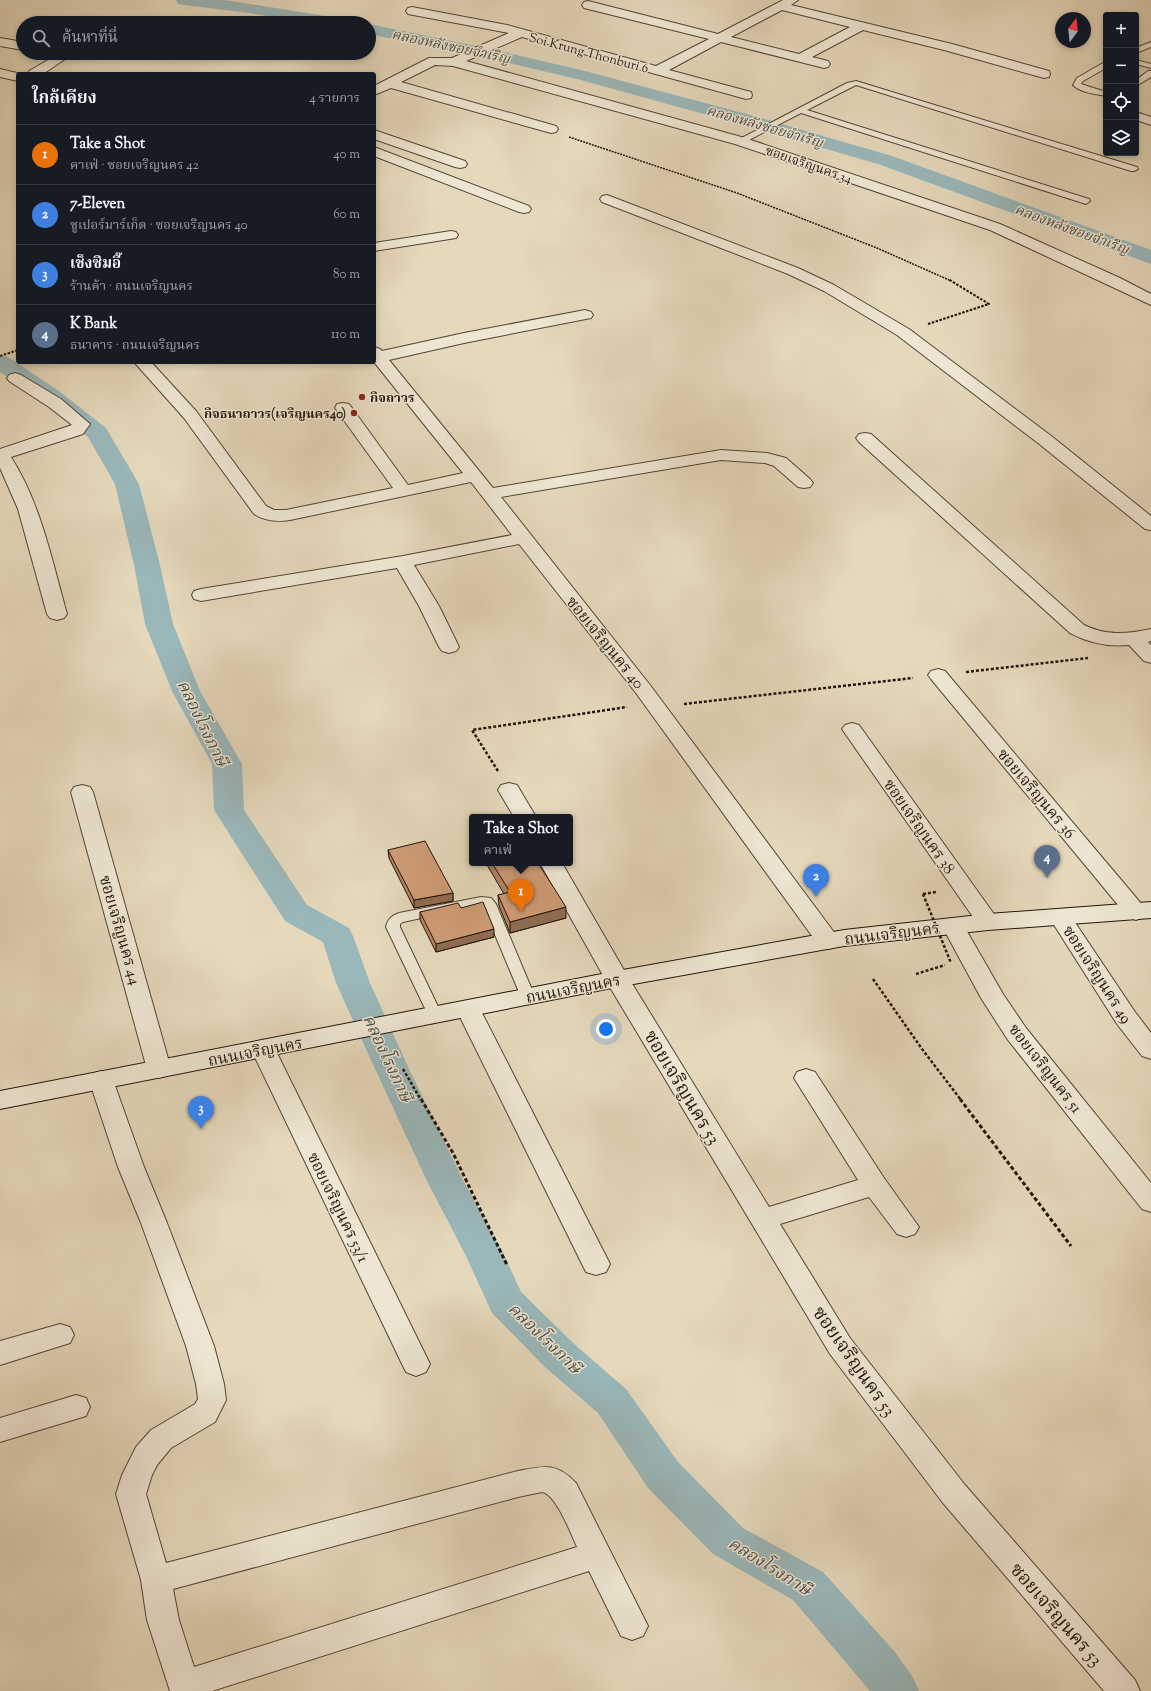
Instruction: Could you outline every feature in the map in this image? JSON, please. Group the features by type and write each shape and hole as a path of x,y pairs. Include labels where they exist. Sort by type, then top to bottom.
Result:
{"street":[{"name":"Soi Krung Thonburi 6","path":"659,70 792,0"},
{"path":"588,5 824,64"},
{"path":"779,6 948,47 1044,74"},
{"name":"Soi Krung Thonburi 6","path":"412,11 520,33 746,95"},
{"path":"801,58 860,26"},
{"name":"Soi Krung Thonburi 6","path":"454,62 520,33"},
{"path":"0,42 16,45"},
{"path":"37,72 53,60"},
{"path":"376,89 434,61 454,62"},
{"name":"ซอยเจริญนคร 34","path":"454,62 740,141 995,227 1115,281 1151,300"},
{"path":"0,73 16,77"},
{"path":"389,83 551,129"},
{"path":"376,135 460,164"},
{"path":"376,152 524,209"},
{"path":"607,199 793,271 829,288 903,332 1044,439 1151,525"},
{"path":"376,248 451,235"},
{"path":"377,354 585,315"},
{"name":"ซอยเจริญนคร 40","path":"377,354 644,689 828,941"},
{"path":"144,364 163,382 193,419 260,510 268,515 279,517 475,476"},
{"path":"15,378 55,404 82,424 77,430 0,454 12,472 30,520 57,614"},
{"path":"343,408 404,491"},
{"path":"865,438 1077,628 1087,635 1112,640 1143,637 1151,657"},
{"path":"488,494 721,455 743,456 780,462 804,483"},
{"path":"201,596 403,562 524,538"},
{"path":"403,562 429,606 449,647"},
{"name":"ซอยเจริญนคร 36","path":"938,675 1143,911"},
{"name":"ซอยเจริญนคร 38","path":"852,729 988,922"},
{"path":"509,790 523,814"},
{"name":"ซอยเจริญนคร 44","path":"82,792 159,1069"},
{"name":"ซอยเจริญนคร 53","path":"553,866 617,979 840,1346 954,1494 1124,1691"},
{"name":"ถนนเจริญนคร","path":"0,1100 617,979 828,941 988,922 1143,911"},
{"name":"ซอยเจริญนคร 49","path":"1060,917 1126,1018 1151,1050"},
{"name":"ซอยเจริญนคร 51","path":"953,926 993,998 1017,1034 1151,1202"},
{"path":"468,1009 596,1264"},
{"name":"ซอยเจริญนคร 53/1","path":"263,1049 416,1364"},
{"path":"806,1078 875,1185 906,1227"},
{"path":"101,1080 131,1167 154,1223 200,1346 210,1384 212,1400 205,1413 161,1439 146,1456 137,1475 131,1494 156,1580 163,1620 185,1688 596,1555"},
{"path":"764,1219 875,1185"},
{"path":"0,1353 60,1335"},
{"path":"0,1430 76,1407"},
{"path":"156,1580 518,1484 542,1479 555,1481 565,1492 632,1626"}],"lane":[{"path":"1139,50 1151,44"},
{"path":"1139,63 1151,66"},
{"path":"1103,67 1080,80 1078,85 1082,88 1103,93"},
{"path":"1139,82 1151,73"},
{"path":"740,141 856,83 1134,169"},
{"path":"802,111 1086,201"},
{"path":"435,1015 393,926 394,922 399,918 486,901 489,904 528,997"}],"path":[{"path":"551,129 555,133 619,152 737,193 877,248 944,277 989,304 903,332"},
{"path":"0,356 16,351"},
{"path":"938,675 1092,658"},
{"path":"916,974 951,963 923,894"},
{"path":"873,979 922,1049 1071,1246"},
{"path":"403,1069 453,1153 507,1265"}],"building":[{"path":"425,841 453,893 414,900 388,850"},
{"path":"494,866 540,866 566,907 510,922 498,895 510,892"},
{"path":"483,902 494,929 436,944 420,912 458,903 461,908"}],"waterway":[{"name":"คลองหลังซอยจำเริญ","path":"184,0 249,8 296,16"},
{"name":"คลองหลังซอยจำเริญ","path":"376,30 500,56 581,75 747,120 885,160 1139,252 1151,258"},
{"name":"คลองโรงภาษี","path":"0,362 51,396 98,433 127,484 147,565 159,624 186,691 227,764 229,810 296,913 337,936 353,983 393,1071 445,1181 485,1255 506,1302 559,1355 612,1401 663,1475 728,1541 808,1586 879,1667 896,1691"}],"place":[{"name":"กิจถาวร","path":"362,397"},
{"name":"กิจธนาถาวร(เจริญนคร40)","path":"354,413"},
{"name":"K Bank","path":"1047,878"},
{"name":"7-Eleven","path":"816,897"},
{"name":"Take a Shot","path":"521,912"},
{"name":"เช็งซิมอี๊","path":"201,1129"}]}
